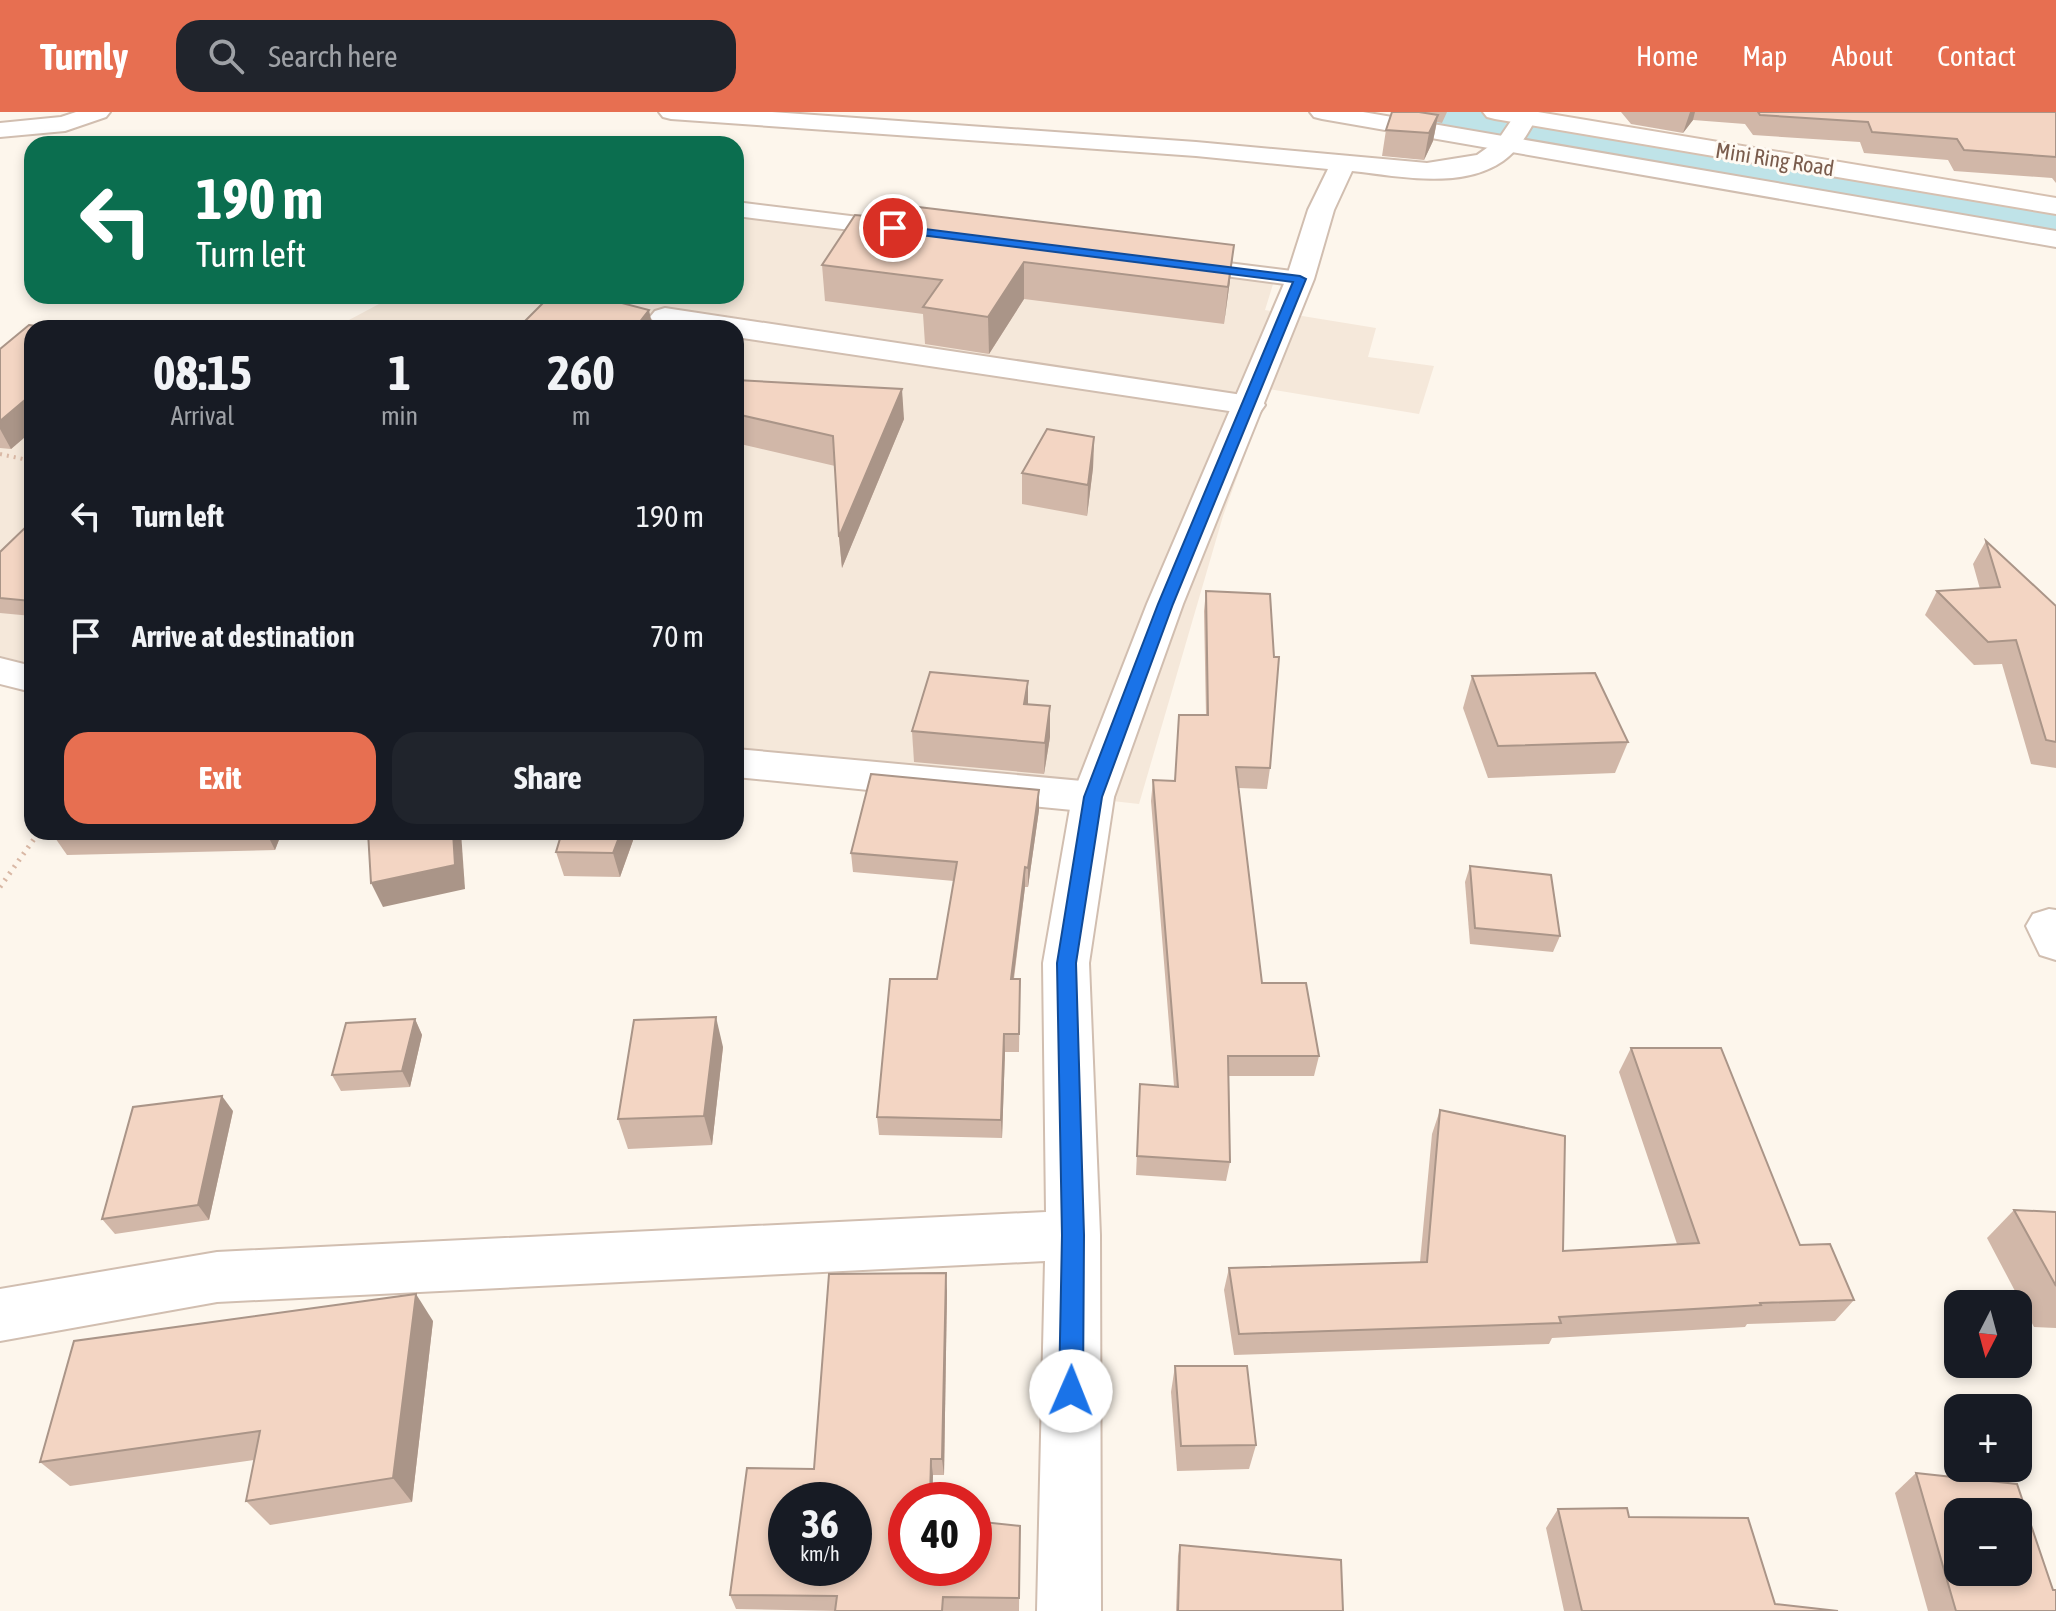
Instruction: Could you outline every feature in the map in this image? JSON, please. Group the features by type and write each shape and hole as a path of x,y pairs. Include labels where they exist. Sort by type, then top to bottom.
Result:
{"street":[{"path":"0,130 65,124 98,112"},
{"path":"671,112 1196,149 1427,171 1464,168 1490,161 1517,132"},
{"path":"1322,112 1517,132 2056,239"},
{"name":"Mini Ring Road","path":"1495,112 1517,132 2056,206"},
{"path":"1069,1611 1073,1235 1066,963 1093,797 1165,604 1300,279 1321,210 1343,164"},
{"path":"665,317 684,320"},
{"path":"744,329 1249,405"},
{"path":"0,671 24,677"},
{"path":"744,764 1093,797"},
{"path":"2056,927 2049,926 2056,942"},
{"path":"0,1315 217,1277 1073,1235"}],"lane":[{"path":"744,210 924,232"},
{"path":"1159,262 1300,279"}],"path":[{"path":"0,454 24,459"},
{"path":"0,887 33,840"}],"shaded area":[{"path":"744,206 1278,268 1265,310 1376,328 1368,357 1434,366 1419,414 1269,389 1223,516 1139,804 744,760 744,320 349,320 379,304 744,304"},
{"path":"24,348 24,662 0,656 0,359"}],"building":[{"path":"1392,112 1438,115 1429,133 1386,130"},
{"path":"1758,112 2056,112 2056,157 1964,150 1957,139 1872,132 1868,122 1760,115"},
{"path":"910,206 1234,245 1228,287 1024,262 988,317 923,307 942,280 822,265 855,215 902,219"},
{"path":"542,304 626,304 649,310 641,320 526,320"},
{"path":"24,329 24,401 0,421 0,349"},
{"path":"744,380 902,389 839,537 833,436 744,416"},
{"path":"1047,429 1094,437 1088,485 1022,473"},
{"path":"24,529 24,600 0,598 0,552"},
{"path":"1986,541 2056,606 2056,742 2046,740 2016,640 1988,642 1937,591 2000,587"},
{"path":"1206,591 1270,594 1274,657 1279,657 1270,768 1236,767 1262,983 1306,983 1319,1056 1228,1056 1230,1162 1137,1156 1140,1084 1178,1087 1153,780 1175,781 1179,715 1208,715"},
{"path":"930,672 1028,681 1024,704 1050,706 1045,743 912,731"},
{"path":"1595,673 1628,742 1498,746 1472,676"},
{"path":"871,774 1039,790 1028,868 1025,867 1011,979 1020,979 1019,1034 1004,1034 1001,1120 877,1117 890,979 937,979 957,862 851,853"},
{"path":"368,840 453,840 455,865 371,883"},
{"path":"560,840 618,840 613,853 556,852"},
{"path":"1470,866 1551,875 1560,936 1475,928"},
{"path":"716,1017 704,1116 618,1119 634,1020"},
{"path":"415,1019 402,1071 332,1075 346,1023"},
{"path":"1631,1048 1721,1048 1800,1245 1830,1244 1854,1300 1760,1303 1559,1317 1561,1323 1239,1334 1229,1268 1427,1262 1440,1110 1565,1136 1563,1251 1699,1243"},
{"path":"222,1096 198,1205 102,1219 133,1107"},
{"path":"2014,1210 2056,1212 2056,1286"},
{"path":"946,1273 942,1459 931,1459 930,1482 888,1482 888,1586 992,1586 992,1523 1020,1526 1019,1598 943,1597 942,1611 835,1611 837,1596 730,1595 747,1468 814,1469 829,1274"},
{"path":"416,1294 393,1478 246,1501 260,1431 40,1462 74,1341"},
{"path":"1175,1366 1247,1366 1256,1445 1181,1446"},
{"path":"1916,1473 1944,1476 1944,1482 2017,1484 2022,1498 1944,1498 1944,1570"},
{"path":"1627,1508 1629,1517 1748,1518 1775,1604 1838,1611 1582,1611 1558,1509"},
{"path":"2032,1528 2053,1590 2056,1590 2056,1611 1956,1611 1949,1586 2032,1586"},
{"path":"1180,1545 1341,1560 1343,1611 1178,1611"}],"waterway":[{"path":"1418,112 2056,221"}],"route":[{"path":"893,228 1300,279 1165,604 1093,797 1066,963 1073,1235 1071,1391"}]}
